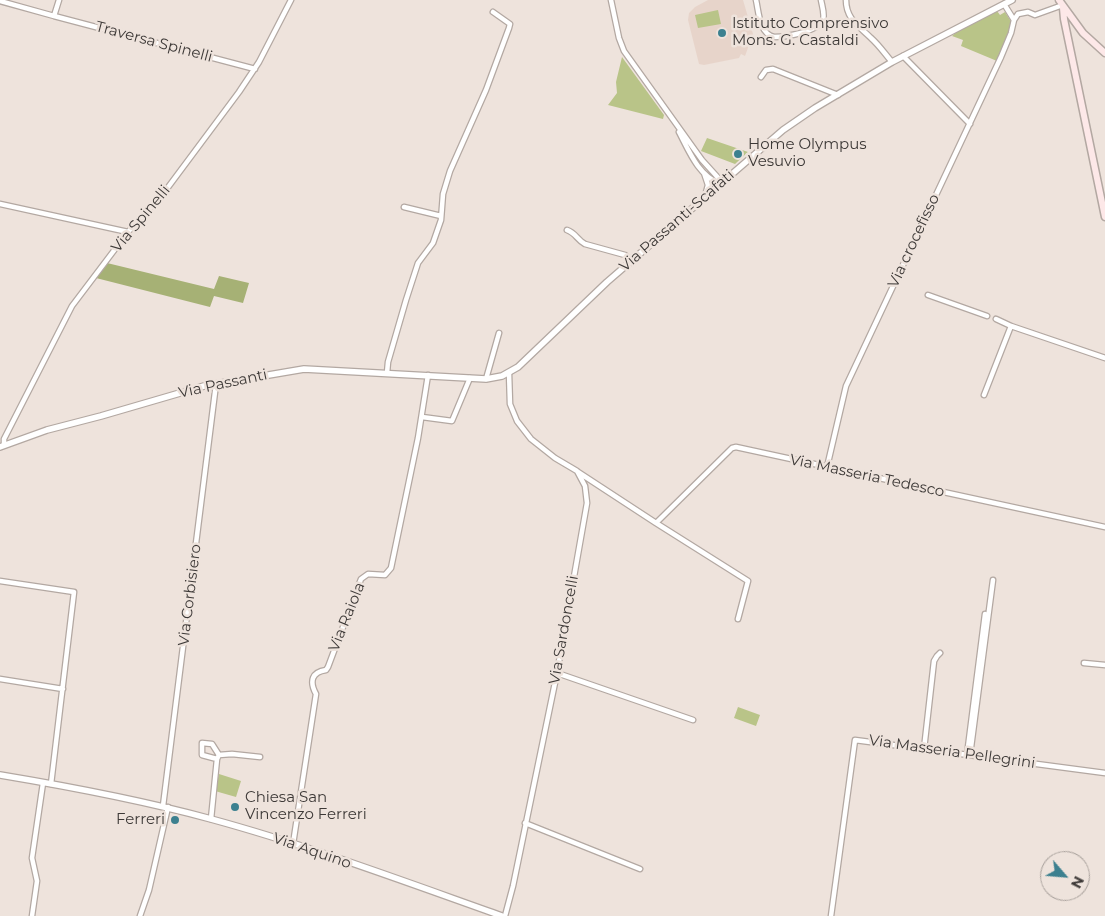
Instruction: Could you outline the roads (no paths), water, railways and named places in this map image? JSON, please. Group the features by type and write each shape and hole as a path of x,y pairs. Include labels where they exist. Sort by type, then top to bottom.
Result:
{"main road":[{"path":"1051,0 1060,5 1088,39 1105,53"},
{"path":"1060,5 1105,216"}],"street":[{"path":"54,16 59,0"},
{"name":"Via Spinelli","path":"2,446 72,306 128,232 166,190 255,69 291,0"},
{"path":"611,0 619,38 624,51 676,126 721,183"},
{"path":"756,0 763,29 768,35 774,37 817,28 824,16 821,0"},
{"path":"846,0 848,14 853,21 892,62"},
{"name":"Via Passanti-Scafati","path":"452,376 486,379 509,373 527,360 631,261 775,136 892,62 1012,0"},
{"name":"Traversa Spinelli","path":"0,1 255,69"},
{"path":"1004,4 1014,20 1021,13 1028,12 1035,15 1060,5"},
{"path":"387,373 388,362 418,263 433,243 441,216 443,194 450,172 486,90 509,28 510,24 494,12"},
{"name":"Via crocefisso","path":"827,467 846,386 970,124 1011,33 1014,20"},
{"path":"903,56 970,124"},
{"path":"760,77 766,70 772,69 838,95"},
{"path":"676,126 692,159 703,171 721,183"},
{"path":"703,171 708,185 705,197"},
{"path":"0,204 128,232"},
{"path":"404,207 441,216"},
{"path":"567,230 574,233 580,242 625,255 631,261"},
{"path":"928,295 987,316"},
{"path":"996,319 1011,326 1105,358"},
{"path":"984,395 1011,326"},
{"path":"486,379 499,333"},
{"name":"Via Passanti","path":"2,446 47,430 216,384 304,370 452,376"},
{"path":"509,373 510,404 516,421 531,440 555,458 748,581 738,619"},
{"name":"Via Raiola","path":"293,844 316,694 313,685 314,675 317,672 326,670 328,667 361,579 368,574 385,575 391,568 422,417 428,375"},
{"path":"422,417 452,421 470,378"},
{"name":"Via Corbisiero","path":"140,916 149,890 165,807 216,384"},
{"name":"Via Masseria Tedesco","path":"656,523 732,448 739,448 1105,527"},
{"name":"Via Sardoncelli","path":"503,916 513,886 558,673 587,503 585,486 577,471"},
{"path":"969,755 993,580"},
{"path":"0,581 74,592 51,784"},
{"path":"969,755 985,614"},
{"path":"924,749 934,662 940,653"},
{"path":"1084,663 1105,665"},
{"path":"558,673 692,720"},
{"path":"0,679 63,689"},
{"name":"Via Masseria Pellegrini","path":"831,916 854,741 1105,773"},
{"path":"212,819 218,757 232,754 260,757"},
{"name":"Via Aquino","path":"0,776 111,794 212,819 293,844 503,916"},
{"path":"32,916 37,881 32,858 43,783"},
{"path":"525,823 640,869"}],"place":[{"name":"Istituto Comprensivo Mons. G. Castaldi","path":"722,33"},
{"name":"Home Olympus Vesuvio","path":"738,154"},
{"name":"Chiesa San Vincenzo Ferreri","path":"235,807"},
{"name":"Ferreri","path":"175,820"}]}
